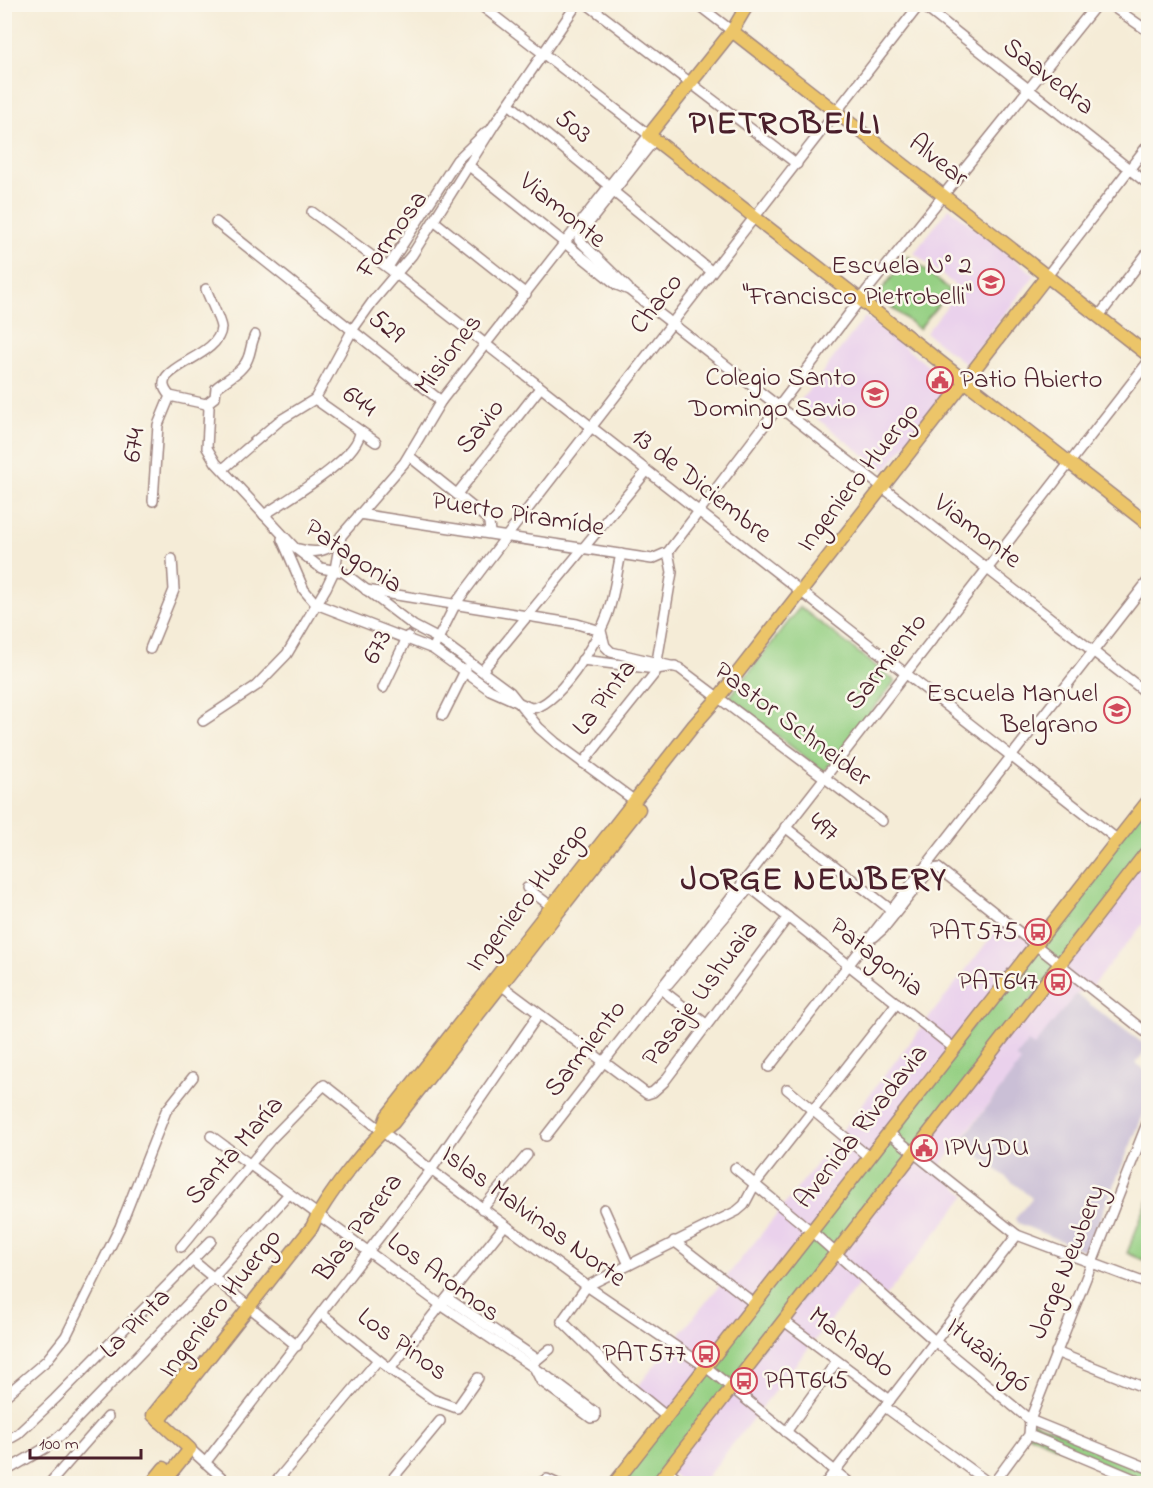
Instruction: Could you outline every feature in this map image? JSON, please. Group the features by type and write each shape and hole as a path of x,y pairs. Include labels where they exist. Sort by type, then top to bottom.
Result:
{"main road":[{"name":"Misiones","path":"652,137 748,7"},
{"name":"Alvear","path":"732,31 1149,355"},
{"path":"652,137 1149,524"},
{"name":"Ingeniero Huergo","path":"381,1132 387,1116 883,488 1047,276"},
{"name":"Ingeniero Huergo","path":"187,1447 156,1418 246,1306 307,1222 317,1214 381,1132 393,1123 502,986 702,728 718,698"},
{"name":"Avenida Rivadavia","path":"614,1484 1149,801"},
{"path":"657,1484 1147,857"},
{"path":"151,1484 187,1447"},
{"path":"162,1484 187,1447"}],"street":[{"path":"479,4 652,137"},
{"name":"Formosa","path":"315,399 353,329 392,270 412,255 494,125 577,4"},
{"path":"587,4 797,164"},
{"name":"Alvear","path":"697,4 732,31"},
{"path":"668,552 860,299 1097,4"},
{"path":"1109,4 1149,31"},
{"name":"Saavedra","path":"917,6 1149,184"},
{"name":"Chaco","path":"433,649 456,603 670,322 837,113 917,6"},
{"name":"503","path":"509,104 711,271"},
{"path":"392,270 457,160 494,125"},
{"name":"Misiones","path":"203,721 256,686 275,667 303,630 334,569 339,539 409,456 441,401 565,242 652,137"},
{"name":"Ingeniero Huergo","path":"1047,276 1149,145"},
{"name":"Viamonte","path":"468,165 617,285 629,290 1149,694"},
{"name":"Misiones","path":"579,240 580,234 611,189"},
{"name":"13 de Diciembre","path":"312,212 392,270 646,472 1118,840"},
{"path":"434,221 526,294"},
{"name":"529","path":"216,222 441,401"},
{"name":"Viamonte","path":"579,240 582,246 621,279 629,290"},
{"path":"1098,316 1149,252"},
{"path":"206,289 221,327 218,336 204,353 169,371 164,377 165,392 170,396 206,404 215,397 216,388 237,373 249,358 249,346 255,335"},
{"name":"Sarmiento","path":"662,990 672,971 824,780 1149,362"},
{"name":"Savio","path":"457,494 540,388"},
{"name":"674","path":"153,501 158,425 170,396"},
{"path":"223,470 279,421 315,399"},
{"name":"644","path":"315,399 376,442"},
{"name":"Patagonia","path":"206,404 209,408 207,448 209,454 280,535 321,568 343,572 414,626 438,638 510,693 539,728 635,801"},
{"path":"264,515 335,465 357,443 360,431"},
{"path":"409,456 485,517 489,522 490,533"},
{"path":"482,671 646,472"},
{"name":"Puerto Piramíde","path":"359,514 652,559 668,552"},
{"path":"280,535 304,590 316,604 433,649 490,690 521,706 537,708 544,704 582,660 601,631 607,616 621,554"},
{"path":"295,548 317,553 328,550 339,539"},
{"name":"La Pinta","path":"583,763 657,665 672,572 668,552"},
{"path":"150,649 174,590 172,559"},
{"path":"769,1067 867,943 890,909 1149,581"},
{"path":"366,590 577,624 601,631"},
{"name":"673","path":"383,688 414,626"},
{"name":"Pastor Schneider","path":"601,631 605,646 611,652 657,665"},
{"name":"Pastor Schneider","path":"582,660 675,666 824,780 882,821"},
{"path":"443,715 469,662"},
{"name":"497","path":"785,827 890,909"},
{"path":"867,943 883,929 930,870 938,868 1149,1034"},
{"name":"Patagonia","path":"742,881 955,1049"},
{"name":"Sarmiento","path":"546,1136 662,990 679,974 750,887"},
{"path":"527,888 552,907"},
{"name":"Pasaje Ushuaia","path":"605,1063 647,1094 653,1092 664,1082 788,917"},
{"path":"502,986 605,1063"},
{"path":"662,990 706,1024"},
{"path":"667,1417 622,1380 562,1321 587,1286 737,1211 744,1205 755,1184 897,1003"},
{"name":"Blas Parera","path":"205,1463 431,1170 539,1014"},
{"path":"4,1397 46,1362 61,1344 97,1278 120,1227 166,1111 193,1077"},
{"name":"Islas Malvinas Norte","path":"324,1084 381,1132 482,1209 587,1286 706,1366 851,1484"},
{"name":"Santa María","path":"181,1247 251,1167 272,1138 324,1084"},
{"path":"787,1089 870,1158"},
{"name":"Jorge Newbery","path":"1029,1435 1030,1420 1149,1121"},
{"path":"889,1133 1017,1235 1149,1284"},
{"name":"Los Aromos","path":"211,1136 369,1253 444,1302 533,1365 595,1412 596,1417 591,1418 541,1381 533,1365"},
{"path":"482,1209 527,1155"},
{"name":"Ituzaingó","path":"735,1168 1030,1420 1149,1468"},
{"name":"La Pinta","path":"4,1472 47,1447 62,1434 213,1278 289,1194"},
{"path":"604,1209 629,1264"},
{"path":"390,1369 505,1225"},
{"path":"825,1484 1017,1235"},
{"path":"674,1241 755,1304"},
{"path":"4,1442 18,1434 55,1399 212,1242"},
{"path":"192,1260 297,1346"},
{"name":"Los Pinos","path":"322,1314 378,1360 432,1398 457,1408 478,1378"},
{"name":"Machado","path":"784,1321 992,1484"},
{"path":"533,1365 550,1349"},
{"path":"1056,1352 1149,1389"},
{"path":"274,1484 378,1360"},
{"path":"786,1432 837,1361"},
{"path":"49,1484 108,1417"},
{"path":"394,1482 440,1421"},
{"path":"992,1484 1029,1435 1146,1484"},
{"path":"187,1447 229,1484"},
{"path":"668,1470 684,1484"},
{"path":"542,1481 558,1484"}],"shaded area":[{"name":"Escuela N° 2 \"Francisco Pietrobelli\"","path":"949,208 1035,275 966,364 926,333 960,289 914,253"},
{"name":"Colegio Santo Domingo Savio","path":"865,317 952,384 885,471 798,404"},
{"path":"1148,850 1148,918 1091,987 1076,994 936,1171 966,1195 885,1297 863,1279 702,1483 684,1483 667,1470 667,1417 634,1391 783,1207 1005,919 1062,963"},
{"path":"1076,994 1148,1047 1136,1063 1148,1073 1148,1103 1088,1247 1083,1250 1018,1223 1015,1219 1032,1198 965,1142 968,1139 965,1136 1021,1062 1016,1057 1028,1042 1034,1046"}],"green space":[{"path":"908,256 950,290 919,329 877,296"},
{"path":"800,607 895,681 824,772 729,698"},
{"path":"1148,801 1148,850 657,1483 614,1484"},
{"path":"1148,1200 1148,1262 1127,1253"},
{"path":"1030,1420 1148,1468 1148,1483 1029,1435"}],"place":[{"name":"Escuela N° 2 \"Francisco Pietrobelli\"","path":"991,282"},
{"name":"Patio Abierto","path":"940,380"},
{"name":"Colegio Santo Domingo Savio","path":"875,394"},
{"name":"Escuela Manuel Belgrano","path":"1117,710"},
{"name":"PAT575","path":"1038,932"},
{"name":"PAT647","path":"1058,982"},
{"name":"IPVyDU","path":"924,1148"},
{"name":"PAT577","path":"706,1354"},
{"name":"PAT645","path":"744,1381"}],"district":[{"name":"PIETROBELLI","path":"785,125"},
{"name":"JORGE NEWBERY","path":"814,881"}]}
